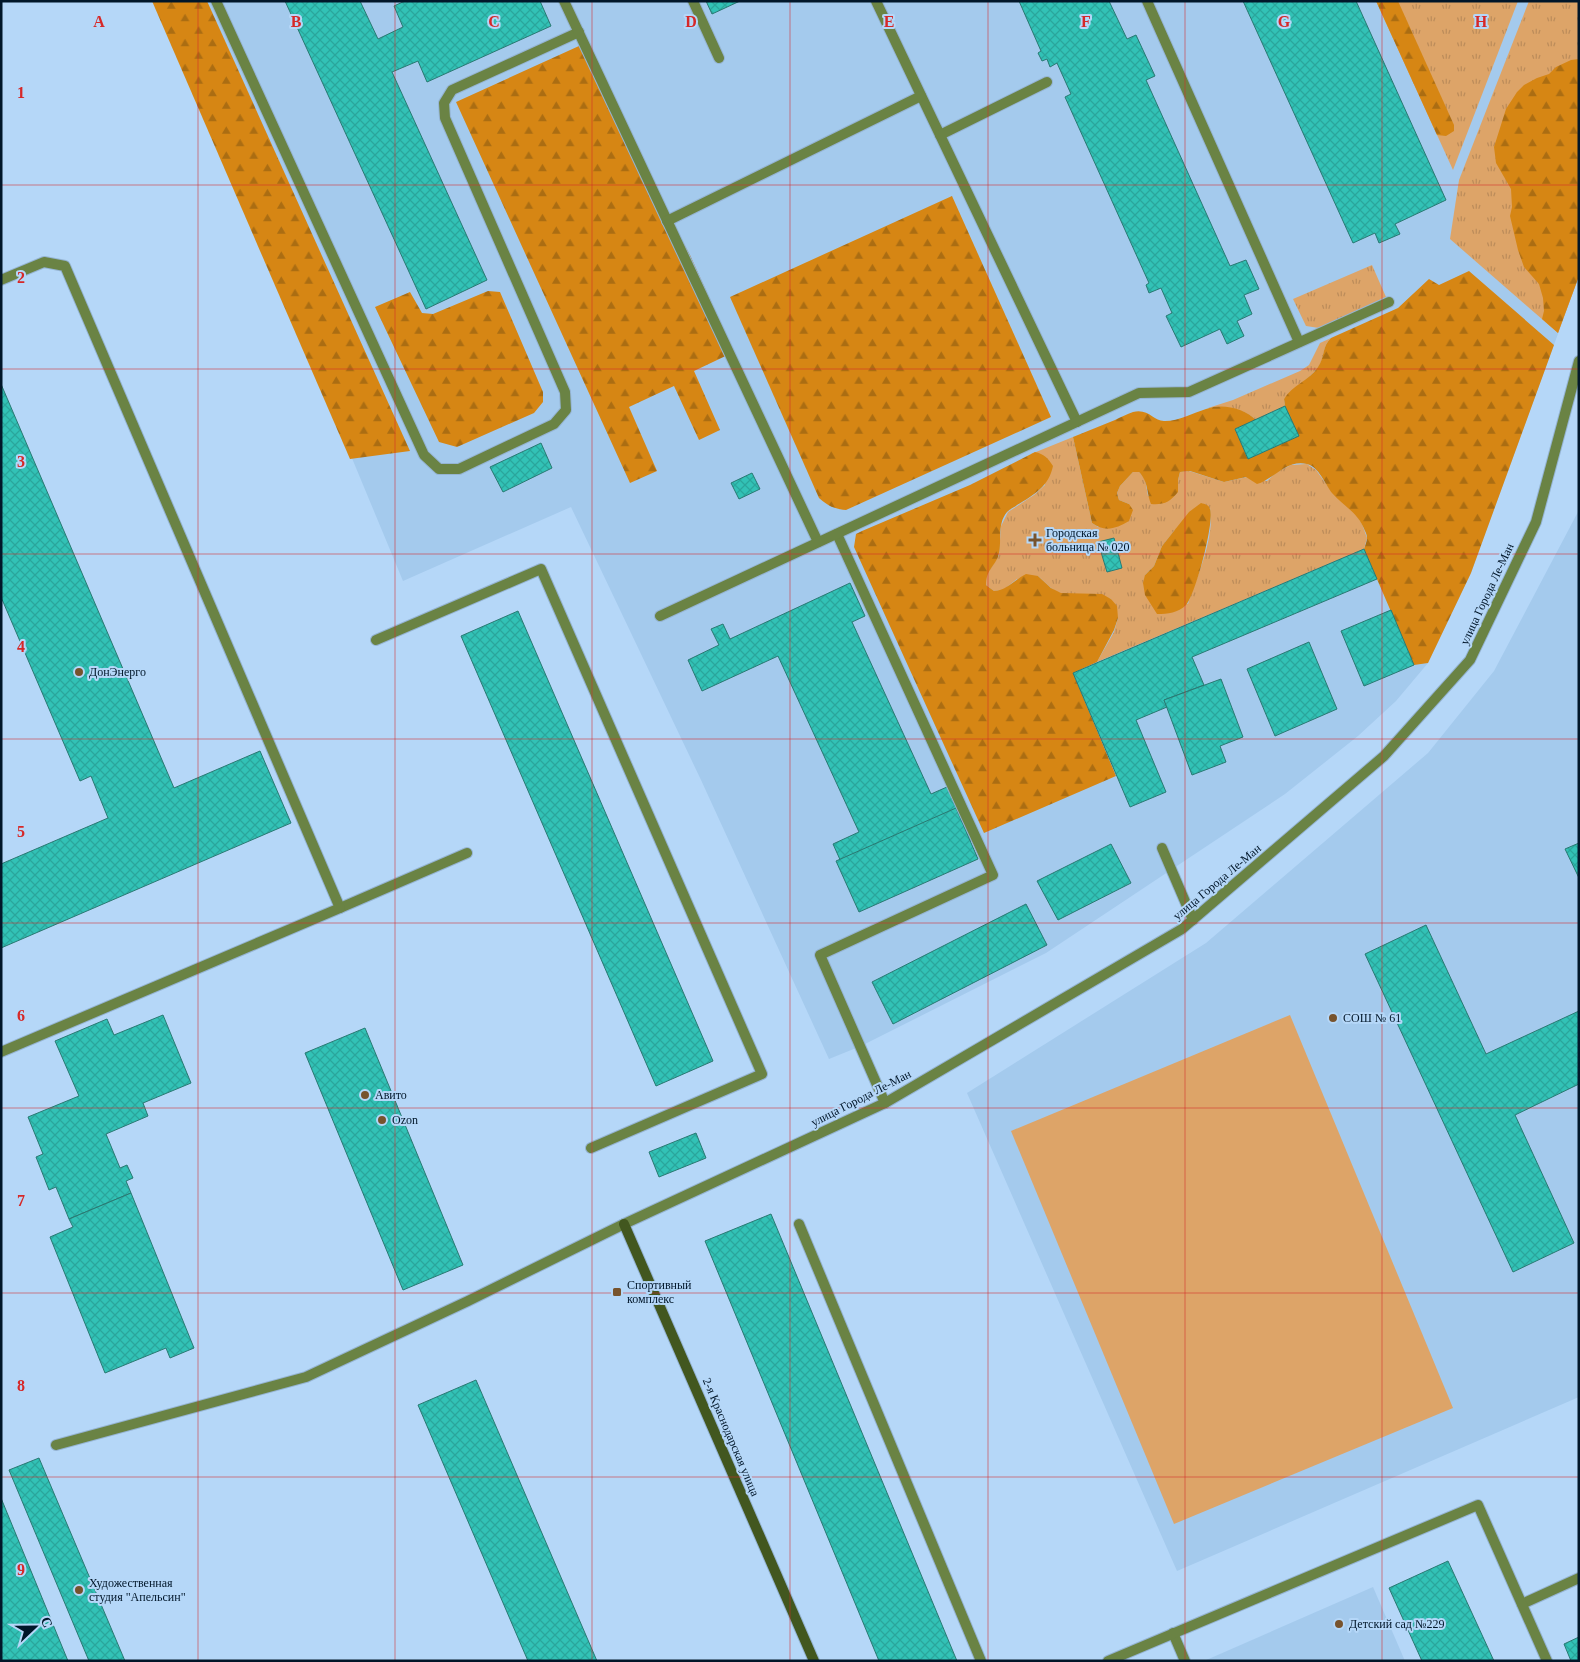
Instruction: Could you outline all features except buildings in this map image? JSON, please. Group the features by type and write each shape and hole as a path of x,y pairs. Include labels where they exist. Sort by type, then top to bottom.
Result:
{"street":[{"path":"216,1 424,455 438,469 459,469 554,424 566,410 565,392 445,118 444,103 452,90 579,32"},
{"path":"564,1 818,542"},
{"path":"693,1 719,58"},
{"path":"876,1 1077,422"},
{"path":"1147,1 1299,342"},
{"path":"940,135 1047,82"},
{"path":"667,221 921,96"},
{"path":"1,280 44,262 65,266 340,908"},
{"path":"660,616 1139,393 1189,392 1389,302"},
{"name":"улица Города Ле-Ман","path":"56,1445 306,1377 468,1301 624,1224 885,1103 1182,929 1384,756 1470,660 1536,522 1579,361"},
{"path":"837,534 993,875 820,955 885,1103"},
{"path":"376,640 541,569 762,1074 591,1148"},
{"path":"1162,848 1193,920"},
{"path":"1,1052 467,853"},
{"name":"2-я Краснодарская улица","path":"624,1224 814,1661"},
{"path":"799,1224 981,1661"},
{"path":"1108,1661 1478,1505 1547,1661"},
{"path":"1522,1604 1579,1578"},
{"path":"1173,1633 1185,1661"}],"shaded area":[{"name":"Городская больница № 020","path":"162,1 1579,1 1579,276 1471,573 1428,663 1396,701 1358,736 1285,794 1046,953 861,1046 829,1059 701,780 571,507 403,581"},
{"name":"СОШ № 61","path":"1579,510 1579,1397 1177,1571 967,1093 1206,943 1428,753 1494,671"},
{"name":"Детский сад №229","path":"1373,1587 1405,1661 1204,1661"}],"green space":[{"path":"152,1 207,1 410,451 350,459"},
{"path":"1376,1 1518,1 1453,170"},
{"path":"1376,1 1398,1 1454,125 1454,131 1446,136 1437,135"},
{"path":"1529,1 1579,1 1579,276 1558,333 1450,239 1459,180"},
{"path":"579,46 690,255 734,352 694,371 720,430 699,440 674,386 629,407 657,471 630,483 456,102"},
{"path":"1579,59 1579,276 1558,333 1542,319 1544,311 1543,298 1539,284 1524,267 1518,250 1510,216 1512,207 1511,189 1496,163 1494,147 1506,109 1517,92 1524,85 1549,74 1556,67 1571,60"},
{"path":"952,196 1051,417 846,510 835,508 819,498 730,297"},
{"path":"1372,265 1386,297 1319,328 1306,326 1293,299"},
{"path":"1469,271 1554,345 1471,573 1428,663 1414,665 1364,549 1367,537 1359,519 1332,493 1318,472 1307,464 1293,464 1257,484 1246,477 1224,482 1190,471 1180,472 1178,492 1166,502 1156,504 1151,504 1142,476 1139,472 1133,472 1120,486 1117,493 1119,500 1129,504 1133,510 1129,521 1120,526 1106,529 1092,523 1073,437 1133,412 1139,411 1161,421 1170,421 1219,406 1245,412 1256,420 1235,429 1248,459 1298,436 1285,406 1284,399 1287,394 1315,372 1326,344 1331,338 1398,308 1429,279 1439,285"},
{"path":"488,291 500,292 543,392 543,402 534,413 457,447 439,442 375,307 410,292 422,313 433,314"},
{"path":"1331,338 1326,344 1319,366 1284,399 1285,406 1256,420 1239,410 1220,407 1208,408 1233,400 1300,371 1309,365 1320,343"},
{"path":"1073,437 1092,523 1098,527 1129,504 1119,500 1117,493 1120,486 1133,472 1139,472 1145,479 1148,496 1178,492 1180,472 1189,471 1224,482 1247,477 1267,481 1277,472 1291,465 1307,464 1316,470 1332,492 1354,511 1362,524 1367,538 1364,549 1097,662 1114,632 1118,618 1111,599 1091,594 1073,595 1060,593 1051,588 1038,576 1017,579 1003,590 994,591 986,585 986,576 999,555 1001,526 1008,512 1034,495 1045,485 1031,454","holes":["1210,508 1211,520 1208,544 1188,604 1145,575 1154,566 1162,546 1174,531","1114,538 1122,568 1107,572 1099,543"]},
{"path":"1035,452 1043,455 1053,466 1051,473 1040,489 1008,511 1004,517 998,557 988,573 986,585 994,591 999,590 1026,574 1038,576 1051,588 1061,593 1102,594 1111,599 1117,606 1118,618 1114,630 1097,662 1073,673 1116,776 984,833 854,547 856,534 970,485"},
{"path":"1201,503 1210,509 1210,528 1199,574 1190,599 1180,610 1157,614 1145,595 1143,583 1145,575 1154,566 1162,546 1189,512"},
{"path":"1290,1015 1453,1408 1174,1524 1011,1131"}],"place":[{"name":"Городская больница № 020","path":"1035,540"},
{"name":"ДонЭнерго","path":"79,672"},
{"name":"СОШ № 61","path":"1333,1018"},
{"name":"Авито","path":"365,1095"},
{"name":"Ozon","path":"382,1120"},
{"name":"Спортивный комплекс","path":"617,1292"},
{"name":"Художественная студия \"Апельсин\"","path":"79,1590"},
{"name":"Детский сад №229","path":"1339,1624"}]}
